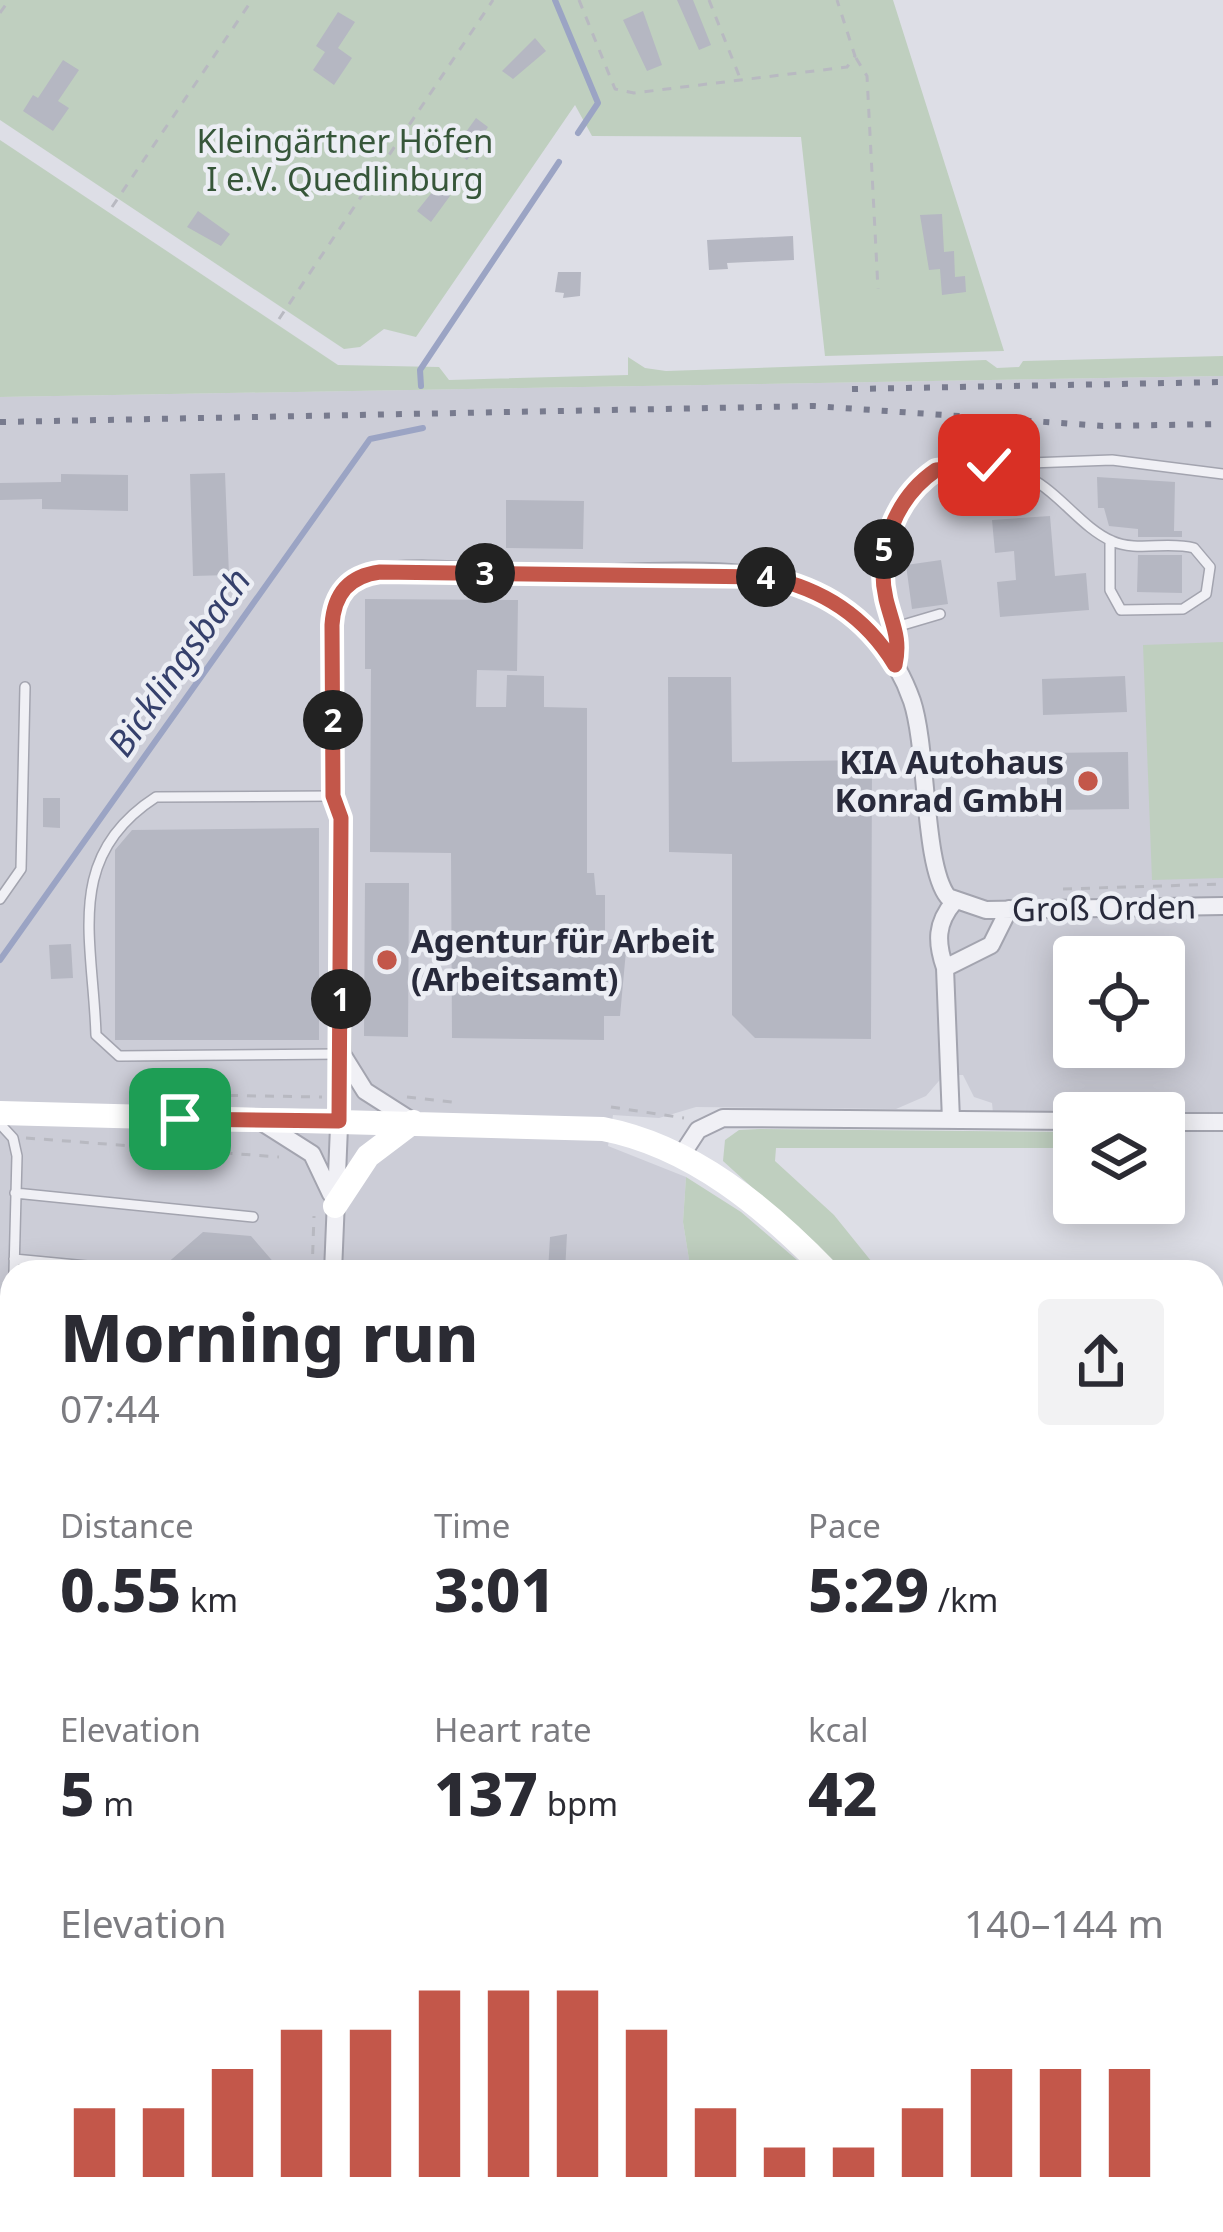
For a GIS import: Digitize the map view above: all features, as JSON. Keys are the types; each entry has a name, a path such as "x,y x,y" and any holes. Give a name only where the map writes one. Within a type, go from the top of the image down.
{"main road":[{"path":"0,1113 576,1125 628,1135 681,1156 748,1200 815,1260"},
{"path":"325,1206 368,1156 413,1122"}],"street":[{"path":"325,1206 339,1121 341,1054 341,818 333,796 333,613 345,587 363,574 767,577 806,588 840,605 871,631 913,702 925,761 937,877 954,902 939,924 951,1120"},
{"name":"Groß Orden","path":"954,902 986,910 1223,906"},
{"path":"945,968 991,946 1009,909"},
{"path":"341,1054 364,1091 413,1122"},
{"path":"681,1156 707,1123 732,1117 1053,1121"},
{"path":"259,1121 312,1154 332,1260"},
{"path":"1185,1121 1223,1122"}],"lane":[{"path":"895,665 896,626 886,600 883,564 899,512 936,470 1112,460 1223,474"},
{"path":"989,465 1040,484 1110,541 1200,551 1210,567 1205,595 1183,609 1121,610 1110,590 1110,541"},
{"path":"896,626 940,614"},
{"path":"0,899 22,869 25,687"},
{"path":"925,761 958,758"},
{"path":"333,796 156,797 99,851 92,902 96,1036 118,1056 341,1054"},
{"path":"0,1124 13,1138 14,1259 24,1260"},
{"path":"16,1193 253,1217"}],"path":[{"path":"0,14 9,0"},
{"path":"112,207 252,0"},
{"path":"279,319 493,0"},
{"path":"579,0 615,89 634,93 847,68 855,56"},
{"path":"709,0 741,80"},
{"path":"837,0 855,56 867,76 878,289"},
{"path":"1044,890 1223,884"},
{"path":"594,1107 636,1108 707,1123"},
{"path":"13,1138 298,1158"},
{"path":"314,1260 325,1206"}],"shaded area":[{"path":"1223,376 1223,1114 1185,1114 1185,1092 1053,1092 1053,1113 993,1113 992,1103 974,1097 963,1075 944,1075 926,1096 896,1109 696,1107 659,1118 613,1115 608,1146 686,1177 683,1222 689,1260 0,1260 0,397"}],"green space":[{"name":"Kleingärtner Höfen I e.V. Quedlinburg","path":"0,0 893,0 1004,351 825,356 801,137 592,136 575,105 416,337 384,329 360,347 344,349 0,120"},
{"path":"0,140 338,365 439,367 449,380 628,375 628,357 645,368 666,371 986,360 997,368 1019,367 1023,361 1223,356 1223,376 0,397"},
{"path":"1223,642 1223,878 1152,880 1143,645"},
{"path":"759,1129 1053,1132 1053,1148 776,1148 775,1161 834,1215 870,1260 832,1260 723,1161 725,1140 739,1130"},
{"path":"686,1177 741,1212 797,1260 689,1260 683,1222"}],"building":[{"path":"677,0 693,0 711,45 699,50"},
{"path":"643,11 662,65 647,71 623,20"},
{"path":"338,12 355,22 338,48 352,58 334,85 313,70 325,52 316,46"},
{"path":"535,38 546,51 513,79 502,71"},
{"path":"63,60 79,70 58,101 69,108 53,131 23,111 33,95 38,98"},
{"path":"476,118 488,127 467,160 453,150"},
{"path":"437,186 450,196 431,222 417,211"},
{"path":"198,211 230,234 221,246 187,227"},
{"path":"942,214 944,252 954,251 955,277 965,276 966,292 942,295 940,269 929,270 920,215"},
{"path":"793,236 794,260 727,263 728,269 709,270 707,240"},
{"path":"558,272 581,272 580,296 563,298 564,293 555,292"},
{"path":"225,473 229,575 193,576 190,474"},
{"path":"61,474 128,475 128,511 42,509 42,499 0,500 0,483 61,482"},
{"path":"1097,477 1175,482 1174,531 1182,531 1182,537 1138,537 1138,529 1109,526 1104,508 1098,508"},
{"path":"506,500 584,501 583,549 506,548"},
{"path":"1050,516 1055,576 1086,573 1089,610 1000,617 997,582 1016,580 1014,551 995,553 992,520"},
{"path":"1138,555 1182,555 1182,593 1137,592"},
{"path":"941,560 948,604 912,609 906,565"},
{"path":"365,599 518,600 517,671 477,670 476,707 506,707 507,675 544,676 544,707 587,708 587,873 594,873 596,895 605,895 605,939 627,940 620,1016 604,1016 604,1040 452,1038 451,853 370,852 371,669 365,669"},
{"path":"1125,676 1127,712 1043,715 1042,679"},
{"path":"668,677 731,677 732,762 872,760 871,1039 755,1038 732,1015 732,854 669,852"},
{"name":"KIA Autohaus Konrad GmbH","path":"1128,752 1129,809 1047,810 1047,753"},
{"path":"43,798 60,798 60,828 43,827"},
{"path":"319,828 319,1040 115,1040 115,850 132,830"},
{"name":"Agentur für Arbeit (Arbeitsamt)","path":"365,883 409,883 408,1037 364,1036"},
{"path":"71,944 73,978 51,979 49,945"},
{"path":"203,1232 251,1236 272,1260 171,1260"},
{"path":"567,1234 566,1260 549,1260 550,1237"}],"waterway":[{"name":"Bicklingsbach","path":"555,0 598,103 578,133"},
{"name":"Bicklingsbach","path":"421,386 420,370 559,162"},
{"name":"Bicklingsbach","path":"0,960 370,439 423,428"}],"railway":[{"path":"852,389 1223,382"},
{"path":"0,422 814,406 1103,426 1223,424"}],"place":[{"name":"KIA Autohaus Konrad GmbH","path":"1088,781"},
{"name":"Agentur für Arbeit (Arbeitsamt)","path":"387,960"}],"route":[{"path":"180,1119 339,1121 341,818 333,796 332,625 336,602 356,577 380,572 767,577 806,588 840,605 871,631 895,665 898,637 886,600 883,564 892,524 936,470 989,465"}]}
